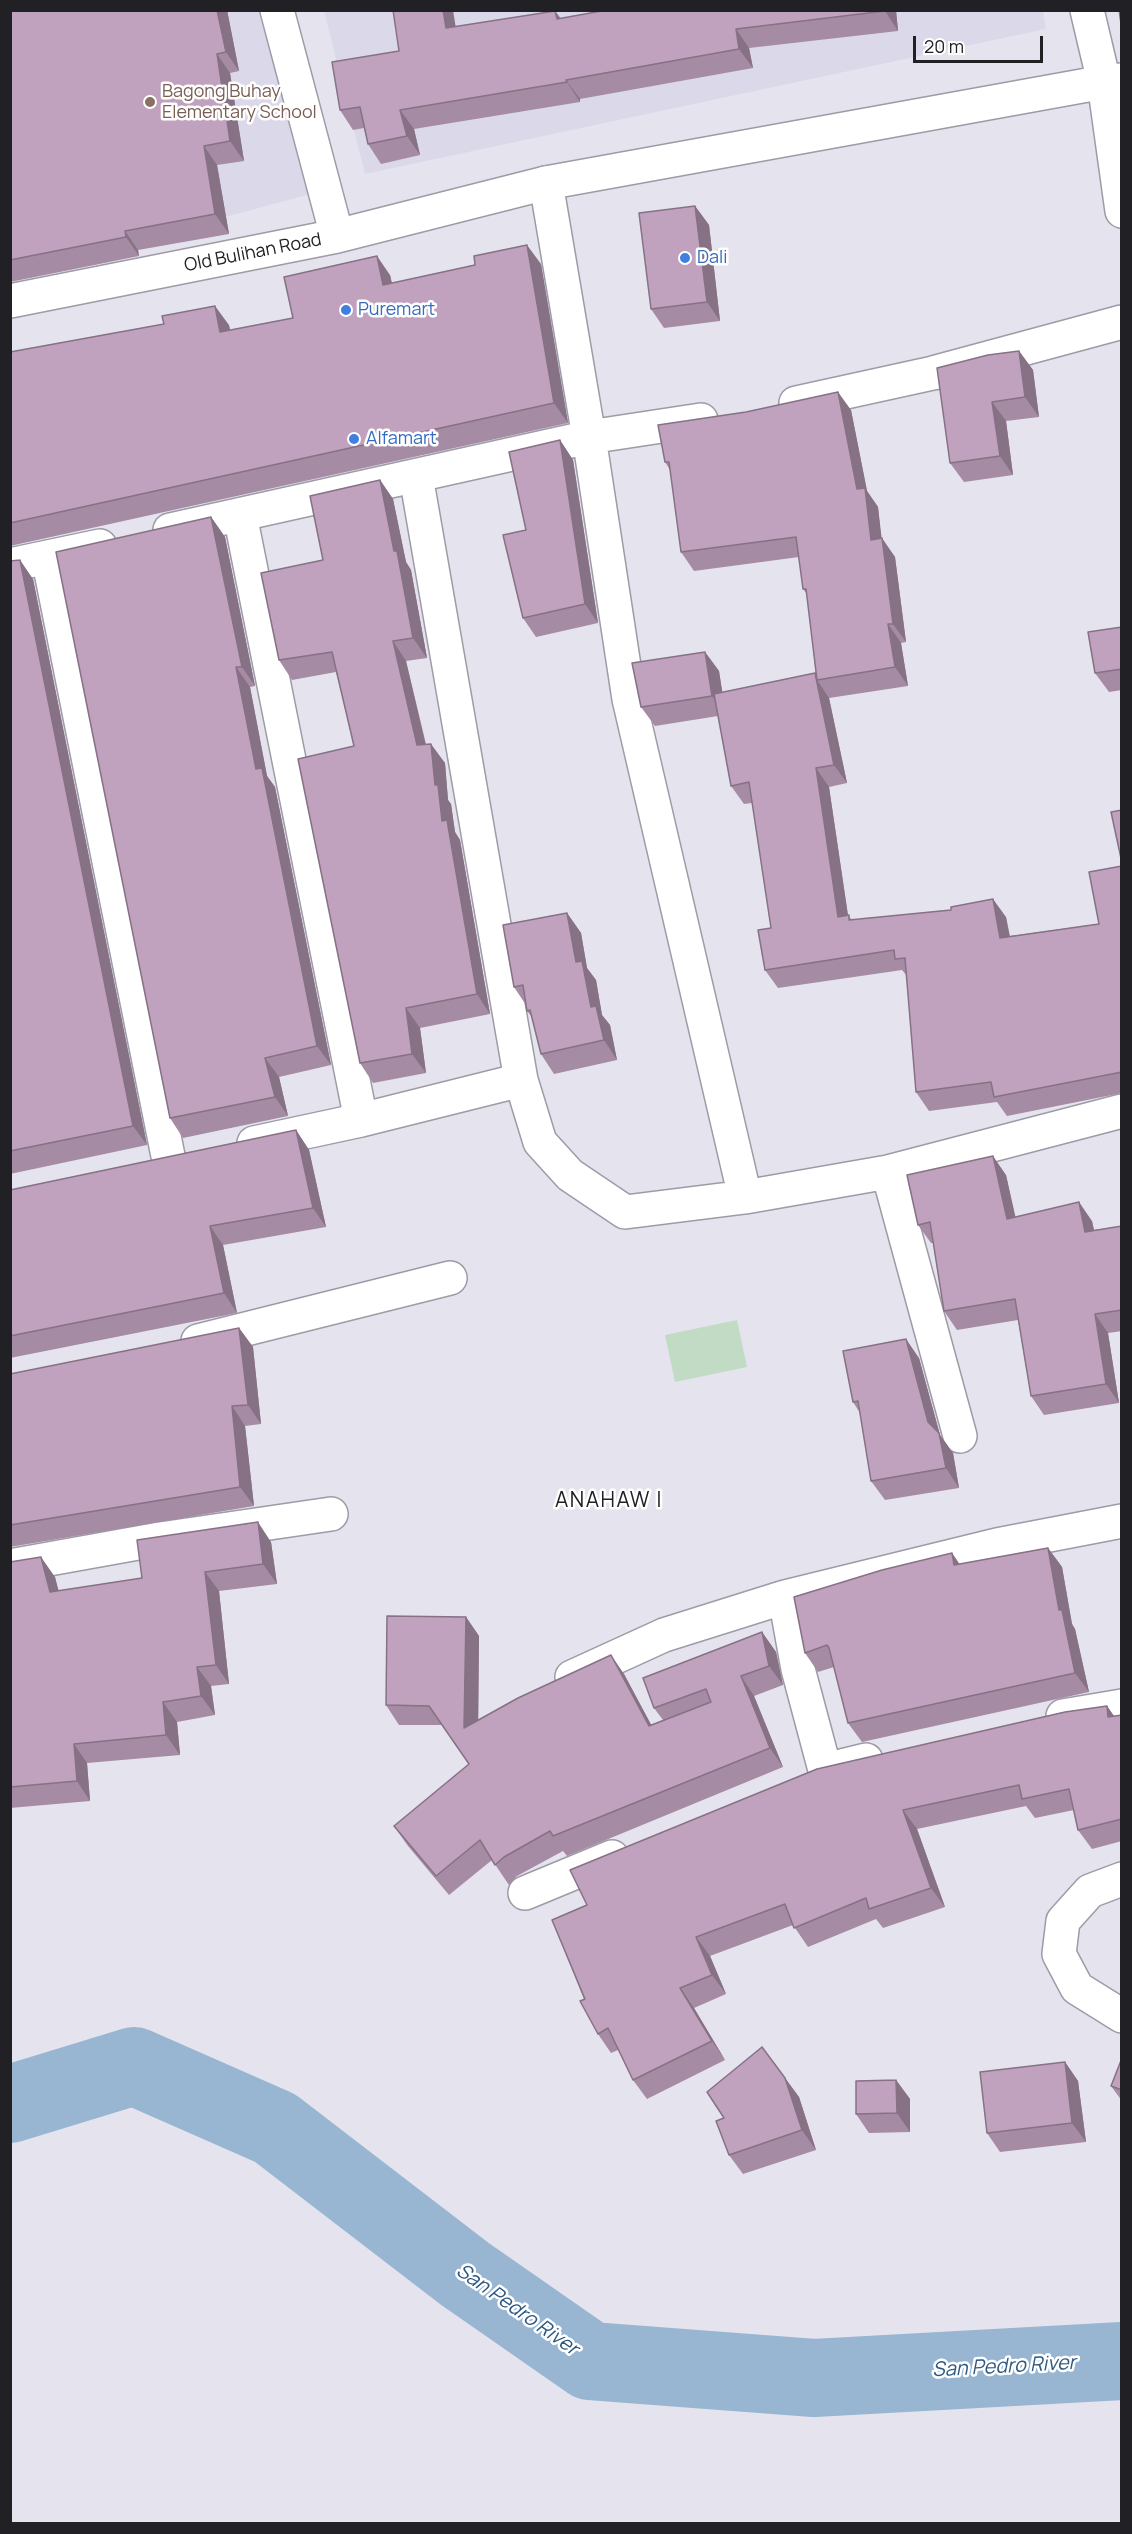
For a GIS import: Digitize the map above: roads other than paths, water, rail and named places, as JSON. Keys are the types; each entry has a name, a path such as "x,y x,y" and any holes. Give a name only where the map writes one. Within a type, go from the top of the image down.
{"street":[{"name":"Old Bulihan Road","path":"10,301 337,236 278,10"},
{"path":"1087,10 1113,81 1122,211"},
{"path":"337,236 546,183 1113,81"},
{"path":"546,183 589,437 629,699 745,1197"},
{"path":"767,410 933,373 1122,322"},
{"path":"10,566 589,437 734,416"},
{"path":"416,476 521,1080 540,1142 570,1175 625,1212 745,1197 888,1172 1122,1111"},
{"path":"240,514 361,1120"},
{"path":"48,557 169,1161"},
{"path":"135,1168 361,1120 521,1080"},
{"path":"888,1172 960,1436"},
{"path":"169,1346 226,1335 450,1278"},
{"path":"10,1566 160,1539 331,1514"},
{"path":"541,1691 664,1635 785,1597 997,1545 1122,1521"},
{"path":"785,1597 798,1669 825,1770"},
{"path":"1029,1723 1122,1706"},
{"path":"793,1783 825,1770 893,1754"},
{"path":"525,1893 643,1845"},
{"path":"1122,1879 1090,1891 1063,1921 1059,1954 1077,1988 1122,2016"}],"waterway":[{"name":"San Pedro River","path":"10,2104 134,2066 275,2128 465,2274 590,2361 814,2378 1122,2361"}],"place":[{"name":"Bagong Buhay Elementary School","path":"150,102"},
{"name":"Dali","path":"685,258"},
{"name":"Puremart","path":"346,310"},
{"name":"Alfamart","path":"354,439"}],"district":[{"name":"ANAHAW I","path":"609,1501"}]}
